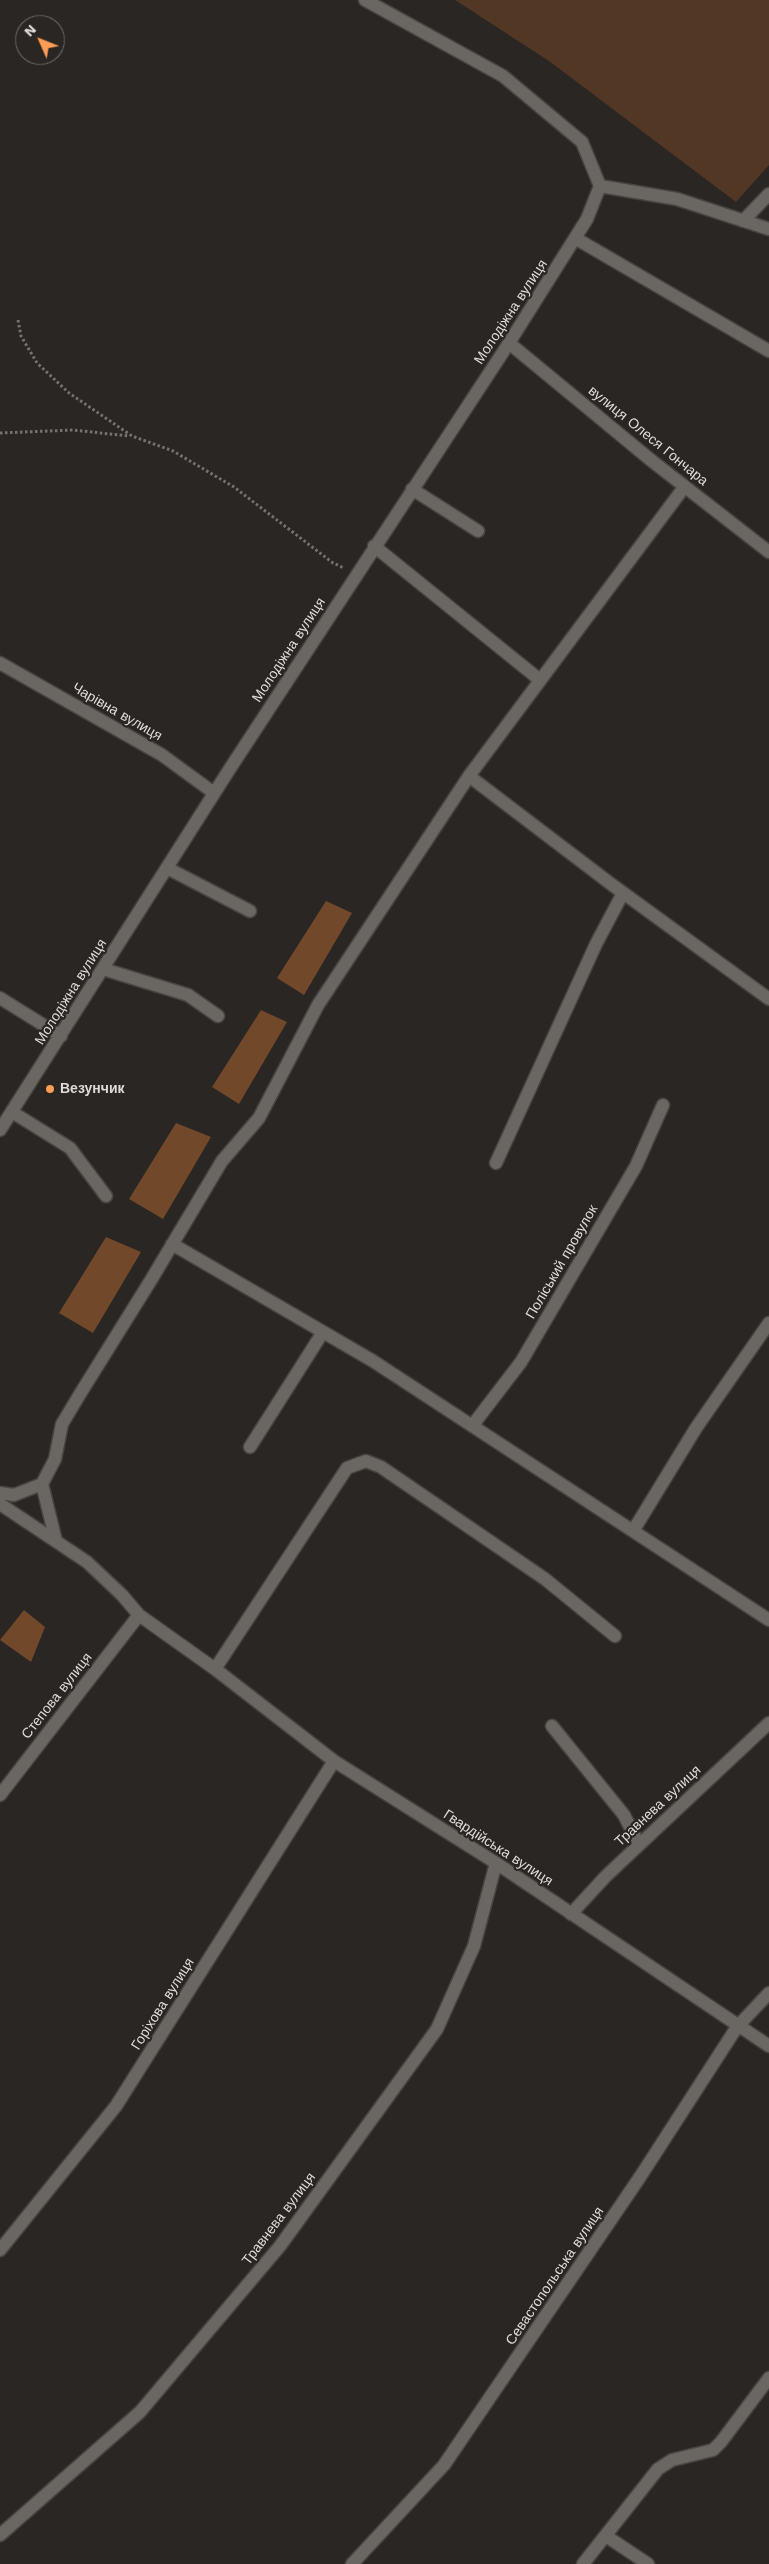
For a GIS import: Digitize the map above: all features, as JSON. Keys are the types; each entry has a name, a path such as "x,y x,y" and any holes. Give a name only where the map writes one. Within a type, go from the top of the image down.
{"street":[{"path":"365,0 503,76 582,142 600,186 677,199 769,229"},
{"name":"Молодіжна вулиця","path":"0,1130 356,573 509,343 576,238 587,219 600,186"},
{"path":"743,222 769,194"},
{"path":"576,238 769,351"},
{"name":"вулиця Олеся Гончара","path":"509,343 769,552"},
{"path":"0,1493 14,1495 42,1484 55,1459 62,1424 222,1161 259,1118 318,1005 469,776 685,486"},
{"path":"412,490 478,531"},
{"path":"374,546 540,680"},
{"name":"Чарівна вулиця","path":"0,663 162,755 214,793"},
{"path":"469,776 623,893 769,999"},
{"path":"167,868 250,911"},
{"path":"496,1163 596,944 623,893"},
{"path":"103,969 188,995 218,1016"},
{"path":"0,998 61,1036"},
{"name":"Поліський провулок","path":"472,1426 521,1362 636,1166 663,1105"},
{"path":"12,1112 70,1148 106,1196"},
{"path":"172,1244 373,1361 769,1620"},
{"path":"633,1531 696,1428 769,1322"},
{"path":"250,1447 323,1332"},
{"path":"216,1669 347,1468 366,1461 381,1467 545,1579 616,1636"},
{"path":"42,1484 56,1541"},
{"name":"Гвардійська вулиця","path":"0,1504 87,1562 122,1595 139,1615 216,1669 334,1761 496,1863 737,2027 769,2046"},
{"name":"Степова вулиця","path":"0,1795 139,1615"},
{"name":"Травнева вулиця","path":"571,1914 639,1845 769,1723"},
{"path":"552,1726 624,1815 639,1845"},
{"name":"Горіхова вулиця","path":"0,2250 116,2106 334,1761"},
{"name":"Травнева вулиця","path":"0,2535 140,2412 280,2246 437,2029 474,1946 496,1863"},
{"name":"Севастопольська вулиця","path":"352,2564 444,2465 634,2186 737,2027 769,1993"},
{"path":"583,2564 658,2469 672,2460 712,2450 721,2442 769,2378"},
{"path":"606,2536 648,2564"}],"path":[{"path":"18,320 21,336 37,363 68,393 132,436 173,451 234,487 333,563 356,573"},
{"path":"0,433 73,430 132,436"}],"shaded area":[{"path":"455,0 769,0 769,165 736,202 549,61"}],"building":[{"path":"326,901 352,913 304,995 277,978"},
{"path":"261,1010 287,1022 239,1104 212,1087"},
{"path":"176,1123 211,1137 163,1219 129,1199"},
{"path":"106,1237 141,1252 93,1333 59,1313"},
{"path":"24,1610 45,1627 31,1662 0,1640"}],"place":[{"name":"Везунчик","path":"50,1089"}]}
